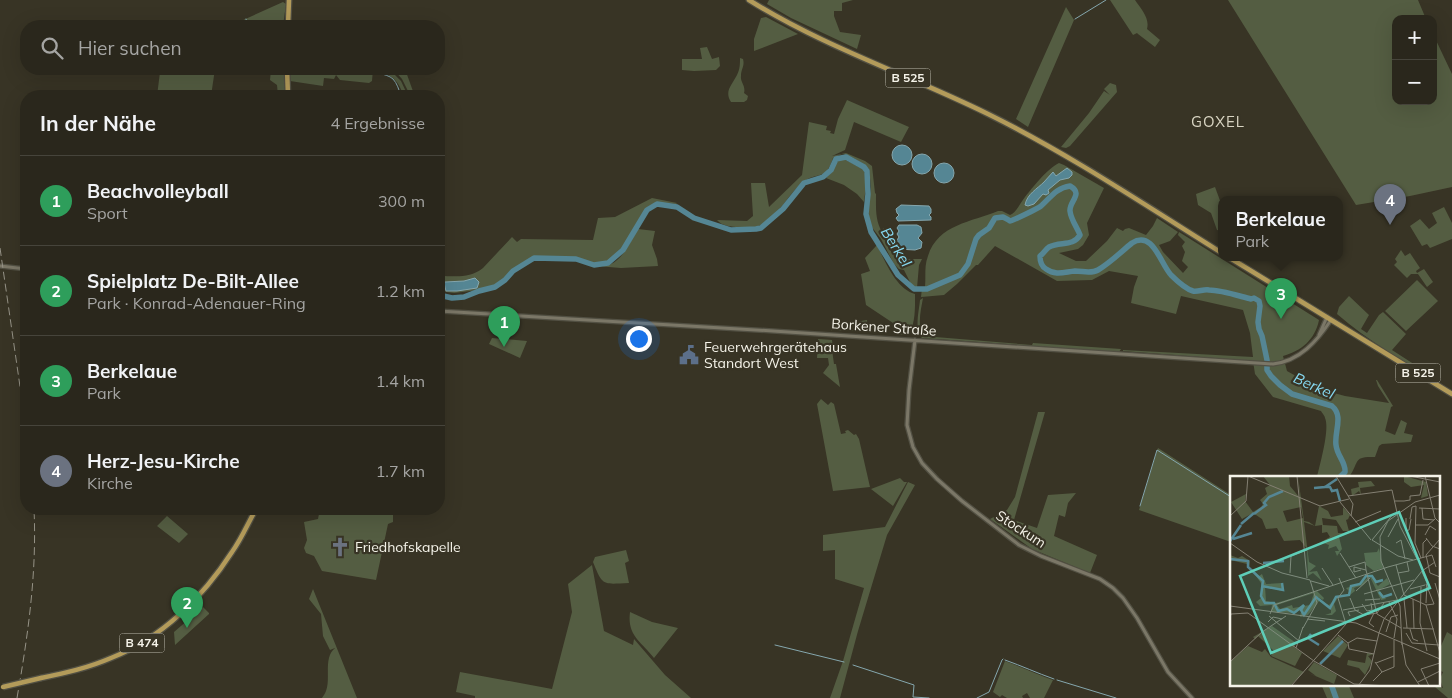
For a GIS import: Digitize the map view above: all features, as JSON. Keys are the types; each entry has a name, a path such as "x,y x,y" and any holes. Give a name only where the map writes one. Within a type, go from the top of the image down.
{"main road":[{"path":"288,20 289,0"},
{"name":"B 525","path":"748,0 822,40 971,106 1021,131 1218,251"},
{"path":"287,75 288,90"},
{"name":"B 525","path":"1235,261 1452,394"},
{"name":"B 474","path":"1,688 86,667 113,658 164,628 187,608 213,579 236,546 253,515"}],"street":[{"path":"0,266 20,268"},
{"name":"Borkener Straße","path":"445,311 1273,364 1290,361 1302,354 1309,348 1329,319"},
{"name":"Stockum","path":"915,340 907,426 913,447 922,463 962,501 1019,545 1100,580 1116,591 1137,618 1168,672 1192,698"}],"green space":[{"path":"769,0 853,0 842,3 842,11 834,11 834,16 840,32 861,35 857,49 791,18 767,4"},
{"path":"1110,0 1135,0 1146,17 1147,29 1160,40 1155,47 1137,33 1133,35"},
{"path":"1228,0 1418,0 1424,15 1392,15 1392,105 1437,105 1437,42 1452,74 1452,187 1356,205"},
{"path":"283,2 286,4 284,20 243,20"},
{"path":"1066,7 1074,20 1028,127 1016,119"},
{"path":"766,17 798,34 754,51 754,39 761,18"},
{"path":"707,47 712,59 719,57 720,66 716,70 682,70 682,59 702,59 700,48"},
{"path":"740,58 743,59 741,78 744,93 748,96 744,102 731,102 728,95 739,71"},
{"path":"160,75 214,75 212,90 158,90"},
{"path":"270,75 285,75 286,90 277,90 277,85 270,80"},
{"path":"290,75 336,75 334,79 324,78 323,86 290,81"},
{"path":"336,75 372,75 372,81 369,83 340,80"},
{"path":"387,75 395,75 401,81 405,90 401,90 395,80"},
{"path":"398,75 407,75 413,90 408,90"},
{"path":"1110,83 1116,85 1117,92 1070,146 1066,148 1061,147 1089,113 1104,91 1110,95 1104,89"},
{"path":"847,100 909,127 901,142 854,122 845,150 832,156 846,153 872,166 877,218 882,232 883,228 888,228 888,246 896,259 922,259 919,265 917,288 911,284 904,270 899,269 894,264 881,239 871,226 868,212 871,187 869,169 845,154 833,158 827,171 802,183 776,213 764,223 753,228 746,228 727,226 717,220 747,221 753,216 751,183 765,183 769,207 802,175 809,122 827,126 826,130 834,134 838,119"},
{"path":"838,159 844,159 863,169 866,181 864,202 857,194 844,185 826,178 833,170"},
{"path":"1059,163 1104,188 1087,223 1089,235 1083,245 1078,249 1059,253 1076,261 1086,261 1107,241 1117,228 1123,231 1129,228 1146,235 1157,218 1178,232 1170,241 1159,245 1163,252 1183,273 1188,267 1182,261 1185,252 1182,246 1185,242 1178,235 1179,232 1218,257 1218,261 1225,261 1319,320 1311,339 1306,344 1296,351 1283,356 1287,371 1319,389 1345,396 1389,403 1378,386 1377,380 1393,406 1391,407 1385,431 1395,435 1401,420 1407,423 1404,433 1413,435 1411,442 1382,444 1379,446 1375,457 1360,459 1350,476 1317,476 1325,438 1325,416 1321,411 1273,397 1255,374 1253,361 1123,351 1253,357 1250,333 1243,310 1181,296 1176,314 1131,303 1138,276 1109,271 1092,280 1057,281 995,246 978,265 944,295 921,297 922,288 925,287 927,260 933,245 940,237 957,226 998,211 1012,214 1040,178"},
{"path":"1215,187 1218,196 1218,230 1211,213 1198,205 1196,194"},
{"path":"652,198 677,203 657,203 646,209 622,249 609,261 595,264 576,258 533,257 512,270 496,286 454,293 445,292 445,276 462,276 478,272 512,237 517,242 521,239 593,240 598,218 615,217"},
{"path":"1444,207 1452,223 1452,239 1430,248 1427,244 1422,246 1410,226 1420,219 1429,229 1437,223 1432,213"},
{"path":"638,229 655,231 652,245 658,266 621,268 596,266 608,266 620,258"},
{"path":"877,245 897,281 908,291 915,294 913,322 907,335 893,334 893,323 866,305 861,274 870,271 865,258"},
{"path":"1401,250 1405,256 1410,253 1420,268 1416,271 1417,273 1424,269 1433,282 1427,287 1418,274 1411,274 1407,278 1394,265 1397,262 1395,259"},
{"path":"1417,280 1438,301 1406,331 1385,311"},
{"path":"1349,296 1369,315 1361,329 1367,333 1383,312 1406,334 1392,350 1440,381 1386,350 1337,314 1339,307"},
{"path":"923,298 920,322 923,336 1032,345 1033,343 1121,349 1119,352 922,338 918,330 918,320 920,300"},
{"path":"867,320 868,332 835,330 833,328 831,331 831,326"},
{"path":"492,338 527,341 520,358 489,344"},
{"path":"818,339 832,340 834,364 836,364 840,387 823,373 829,365 828,358 817,358"},
{"path":"821,399 828,405 831,402 834,404 841,434 846,433 845,431 848,430 854,435 856,434 859,439 870,487 833,491 817,404"},
{"path":"1038,412 1045,412 1014,520 1037,528 1048,495 1076,493 1068,503 1065,517 1059,515 1054,536 1097,555 1090,573 1032,549 990,519 1007,510 1015,497"},
{"path":"1158,448 1230,494 1230,542 1139,510"},
{"path":"900,478 907,482 893,506 871,489"},
{"path":"908,482 915,485 887,535 840,698 830,698 864,588 835,579 835,550 823,551 823,535 885,527"},
{"path":"319,515 393,515 393,522 388,524 376,580 322,571 314,556 306,553 304,548 307,540 304,522 318,519"},
{"path":"167,516 188,534 179,543 157,526"},
{"path":"626,550 629,561 625,563 629,583 614,584 602,580 593,562 595,557"},
{"path":"592,565 604,631 633,645 634,639 665,675 691,698 475,698 475,696 456,692 460,672 552,689 572,612 568,584"},
{"path":"313,589 357,698 322,698 326,692 329,657 335,648 330,650 323,636 321,614 309,599"},
{"path":"203,607 209,614 175,645 174,632"},
{"path":"630,612 652,622 678,628 654,658 633,633"},
{"path":"1447,632 1452,635 1452,698 1448,698 1435,687 1440,686 1443,688 1440,679 1443,672 1440,671 1440,648"},
{"path":"1005,661 1053,680 1044,698 1030,698 1027,693 1022,696 1023,698 1007,698 1002,695 1000,697 993,692"},
{"path":"1322,686 1349,686 1354,698 1327,698"}],"water":[{"path":"902,145 909,148 912,155 909,162 902,165 895,162 892,155 895,148"},
{"path":"922,154 929,157 932,164 929,171 922,174 915,171 912,164 915,157"},
{"path":"944,163 951,166 954,173 951,180 944,183 937,180 934,173 937,166"},
{"path":"1067,168 1072,172 1069,178 1060,180 1048,190 1049,193 1043,194 1034,204 1025,205 1030,195 1053,172 1056,176"},
{"path":"901,205 929,206 931,209 929,215 931,220 898,221 896,218 899,215 896,209"},
{"path":"899,225 917,225 921,227 922,233 918,238 922,242 921,248 915,250 898,249 897,246 899,244 897,240 899,237 897,234 899,231 897,228"},
{"path":"475,278 479,282 477,288 446,291 445,282 464,281"}],"waterway":[{"path":"1075,19 1106,0"},
{"path":"386,75 393,79 399,90"},
{"name":"Berkel","path":"445,296 464,297 495,287 513,271 534,258 576,259 594,265 608,263 623,250 647,210 657,204 677,207 694,218 731,230 761,228 783,209 804,183 823,177 831,170 836,159 846,157 864,167 867,171 868,194 866,214 871,232 898,275 914,289 927,289 960,275 968,264 976,239 989,228 995,218 1003,217 1010,221 1015,219 1041,206 1057,191 1070,186 1076,192 1070,211 1080,235 1074,241 1053,245 1048,248 1040,256 1043,267 1057,273 1095,271 1107,264 1132,243 1139,240 1151,244 1171,275 1187,288 1193,291 1219,291 1251,299 1254,298 1259,301 1259,329 1267,360 1267,370 1271,376 1292,394 1332,406 1336,410 1338,419 1336,445 1345,468 1345,472 1341,476"},
{"path":"1140,506 1157,450 1230,496"},
{"path":"775,645 844,662"},
{"path":"977,698 989,692 1003,659"},
{"path":"1005,660 1054,679"},
{"path":"853,665 914,685 913,697 929,698"},
{"path":"1057,680 1116,698"},
{"name":"Berkel","path":"1332,686 1336,698"}],"railway":[{"path":"0,248 20,386"},
{"path":"17,698 31,604 34,515"}],"place":[{"name":"Herz-Jesu-Kirche","path":"1390,225"},
{"name":"Berkelaue","path":"1281,319"},
{"name":"Beachvolleyball","path":"504,347"},
{"name":"Feuerwehrgerätehaus Standort West","path":"689,355"},
{"name":"Friedhofskapelle","path":"340,547"},
{"name":"Spielplatz De-Bilt-Allee","path":"187,628"}],"district":[{"name":"GOXEL","path":"1218,122"}]}
